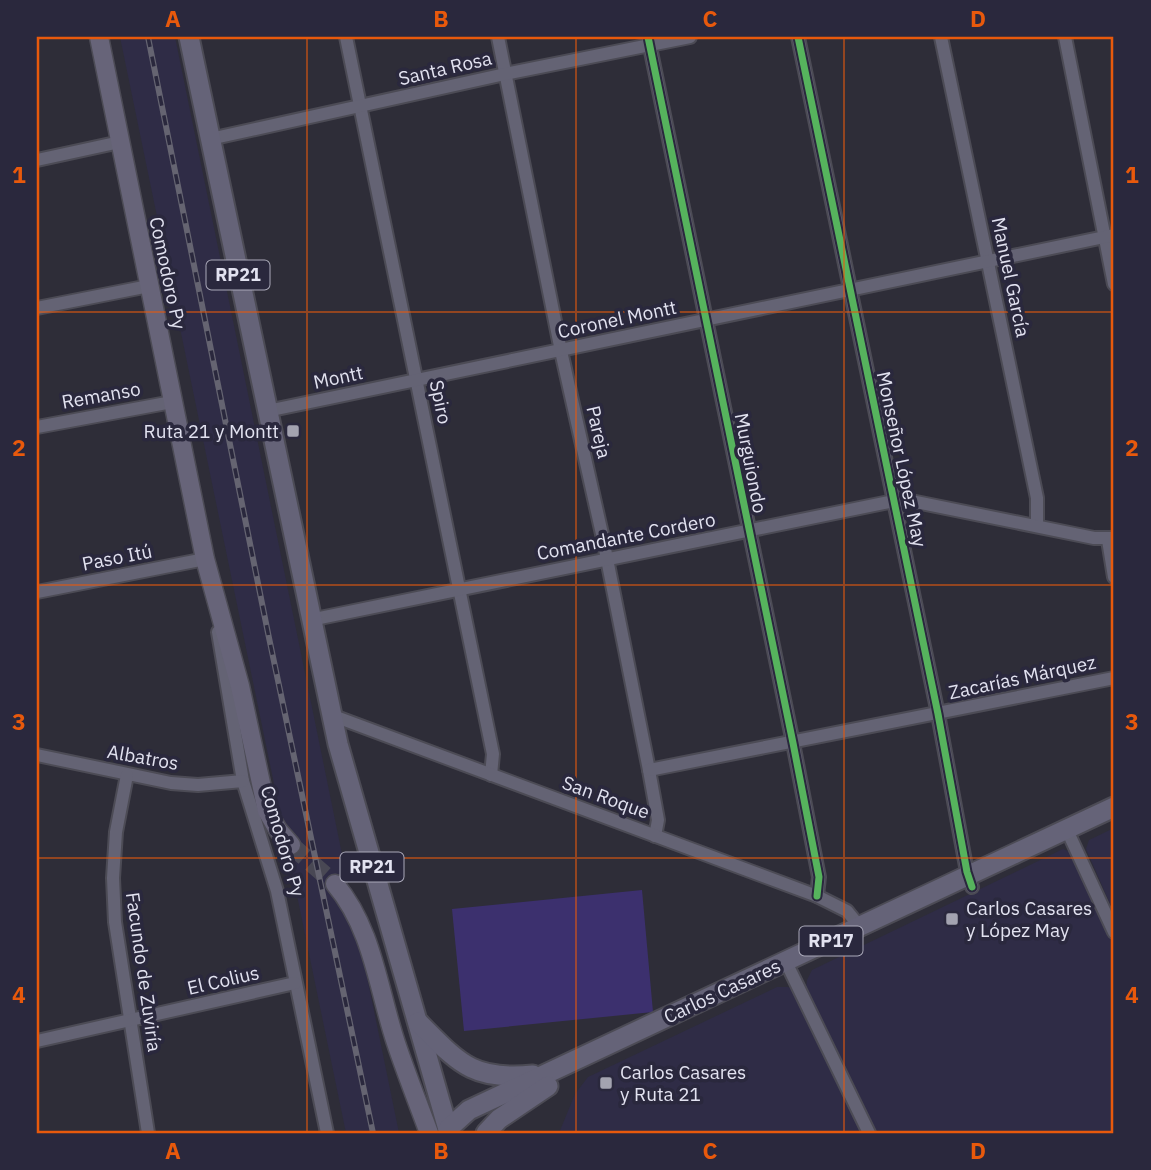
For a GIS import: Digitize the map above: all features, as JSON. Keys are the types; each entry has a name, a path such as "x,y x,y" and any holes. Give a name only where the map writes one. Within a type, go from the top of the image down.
{"main road":[{"name":"Comodoro Py","path":"99,37 205,559 240,686 267,811 291,845"},
{"name":"RP21","path":"189,37 331,715 360,828 416,1019 441,1129"},
{"name":"Carlos Casares","path":"1070,836 1114,807"},
{"name":"Carlos Casares","path":"441,1129 477,1120 548,1080 788,967 1070,836 1114,822"},
{"name":"Carlos Casares","path":"788,967 860,927 970,882"},
{"path":"335,884 360,921 396,1042 441,1129"},
{"name":"RP17","path":"416,1019 449,1053 475,1070 486,1075 548,1080"},
{"name":"RP17","path":"486,1133 499,1119 548,1080"}],"street":[{"name":"Spiro","path":"346,37 493,754 491,775"},
{"name":"Pareja","path":"498,37 649,770 658,820 655,836"},
{"name":"Santa Rosa","path":"210,139 649,41 690,37"},
{"name":"Monseñor López May","path":"798,37 938,714 970,882"},
{"name":"Manuel García","path":"941,37 1037,498 1037,526"},
{"path":"1065,37 1109,236 1114,284"},
{"name":"Murguiondo","path":"649,41 793,743 819,877 817,896"},
{"path":"37,160 120,142"},
{"name":"Coronel Montt","path":"416,380 1109,236"},
{"path":"37,308 149,286"},
{"name":"Montt","path":"267,411 416,380"},
{"name":"Remanso","path":"37,427 172,402"},
{"name":"Comandante Cordero","path":"310,620 894,501 911,501 1111,539"},
{"path":"1111,539 1114,577"},
{"name":"Paso Itú","path":"37,592 205,559"},
{"name":"Comodoro Py","path":"205,559 243,781 277,891 327,1133"},
{"name":"Zacarías Márquez","path":"649,770 1114,678"},
{"name":"San Roque","path":"331,715 817,896 847,911 860,927"},
{"name":"Albatros","path":"37,755 171,783 198,785 243,781"},
{"name":"Facundo de Zuviría","path":"127,775 116,832 113,878 115,922 148,1133"},
{"path":"1070,836 1114,932"},
{"path":"788,967 869,1133"},
{"name":"El Colius","path":"37,1041 295,983"}],"shaded area":[{"path":"120,37 175,37 399,1133 346,1133"},
{"path":"1114,828 1114,913 1086,849 1089,840"},
{"path":"1063,849 1072,853 1114,943 1114,1133 875,1133 806,990 812,970"},
{"path":"642,890 653,1012 464,1031 452,909"},
{"path":"777,987 794,990 861,1133 559,1133 575,1094 588,1077"}],"tunnel":[{"path":"291,845 335,884"}],"railway":[{"path":"148,37 268,633 373,1133"}],"cycle path":[{"path":"648,37 793,743 819,877 817,896"},
{"path":"798,37 972,887"}],"place":[{"name":"Ruta 21 y Montt","path":"293,431"},
{"name":"Carlos Casares y López May","path":"952,919"},
{"name":"Carlos Casares y Ruta 21","path":"606,1083"}]}
